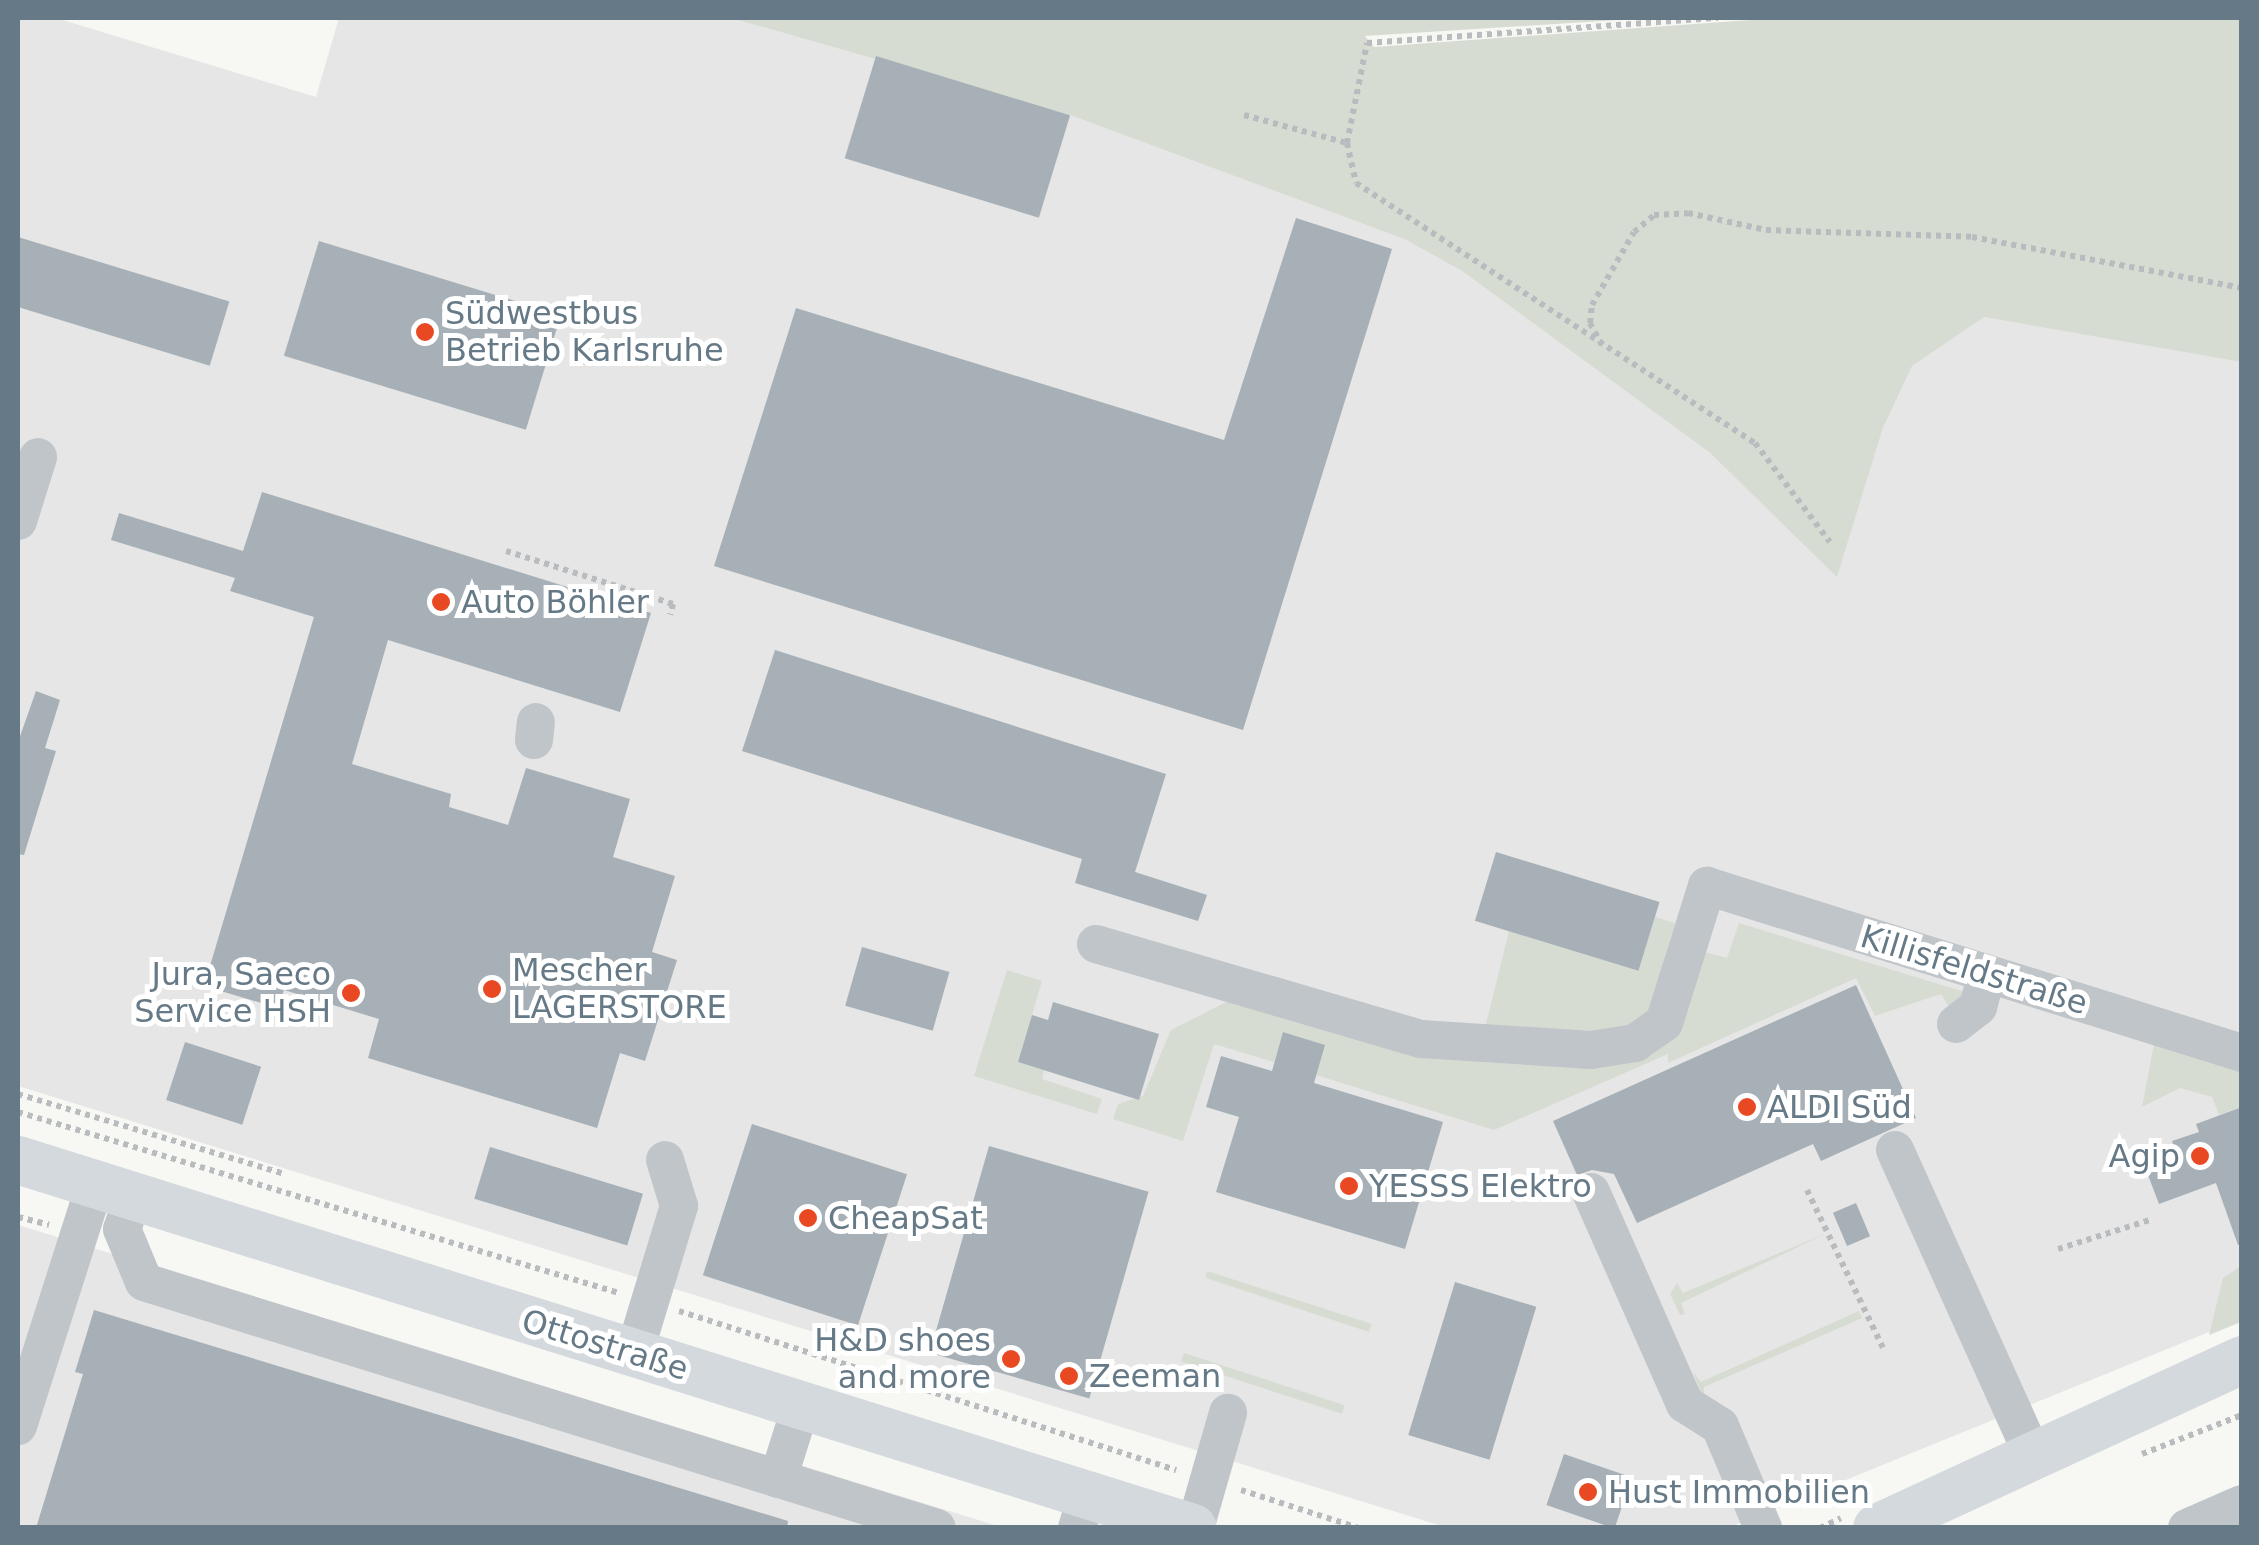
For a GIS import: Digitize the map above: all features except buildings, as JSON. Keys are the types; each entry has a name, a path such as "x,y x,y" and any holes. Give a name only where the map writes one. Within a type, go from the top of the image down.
{"main road":[{"name":"Ottostraße","path":"18,1160 802,1406 1082,1511 1194,1528"},
{"path":"1904,1523 2032,1454 2242,1360"}],"street":[{"path":"18,520 38,457"},
{"name":"Killisfeldstraße","path":"1096,944 1421,1039 1591,1050 1635,1043 1664,1023 1707,886 2242,1052"},
{"path":"1956,1024 1978,1007 1988,974"},
{"path":"1896,1150 2032,1454"},
{"path":"634,1354 679,1206 664,1160"},
{"path":"18,1426 114,1190"},
{"path":"114,1190 122,1229 144,1282 937,1528"},
{"path":"1592,1192 1684,1404 1720,1426 1763,1528"},
{"path":"778,1479 802,1406"},
{"path":"1194,1528 1228,1413"},
{"path":"2187,1528 2242,1504"}],"path":[{"path":"1718,18 1367,43 1358,52 1347,143 1356,183 1755,443 1830,542"},
{"path":"1244,114 1347,143"},
{"path":"1602,345 1590,323 1592,305 1634,232 1654,215 1688,213 1766,230 1972,237 2242,288"},
{"path":"506,551 674,604 670,615"},
{"path":"18,1094 284,1174"},
{"path":"18,1112 650,1303 1359,1528"},
{"path":"1808,1190 1884,1350"},
{"path":"2058,1249 2153,1218"}],"shaded area":[{"path":"18,18 56,18 316,97 339,18 731,18 1070,115 1404,239 1462,271 1710,453 1837,576 1883,428 1957,268 1985,317 2241,362 2241,1319 1730,1527 1445,1527 18,1086"},
{"path":"731,18 1650,18 1365,36 1374,47 1778,18 2241,18 2241,362 1984,317 1912,366 1883,428 1837,577 1710,453 1462,271 1404,239 1070,115"},
{"path":"1655,917 1675,923 1663,962 1673,984 1632,1035 1437,1027 1486,1024 1509,931 1639,969"},
{"path":"1739,923 1965,992 1962,1001 1949,1007 1941,994 1875,1016 1856,978 1668,1063 1668,1054 1494,1130 1316,1075 1324,1045 1284,1032 1274,1062 1214,1044 1183,1141 1113,1119 1118,1104 1143,1096 1171,1030 1234,998 1628,1053 1697,950 1727,958"},
{"path":"1007,970 1042,981 1018,1062 1044,1070 1042,1079 1102,1099 1097,1114 974,1076"},
{"path":"2154,1044 2241,1070 2241,1107 2219,1115 2212,1097 2180,1088 2142,1107"},
{"path":"18,1225 1001,1527 18,1527"},
{"path":"1825,1234 1681,1303 1685,1314 1680,1315 1670,1294 1677,1283 1683,1293"},
{"path":"2241,1266 2241,1322 2209,1335 2223,1278"},
{"path":"1207,1271 1372,1324 1369,1332 1206,1278"},
{"path":"1859,1311 1862,1318 1704,1387 1704,1402 1693,1372 1701,1382"},
{"path":"1184,1353 1345,1405 1342,1414 1181,1362"}],"place":[{"name":"Südwestbus Betrieb Karlsruhe","path":"425,332"},
{"name":"Auto Böhler","path":"441,602"},
{"name":"Mescher LAGERSTORE","path":"492,989"},
{"name":"Jura, Saeco Service HSH","path":"351,993"},
{"name":"ALDI Süd","path":"1747,1107"},
{"name":"Agip","path":"2200,1156"},
{"name":"YESSS Elektro","path":"1349,1186"},
{"name":"CheapSat","path":"808,1218"},
{"name":"H&D shoes and more","path":"1011,1359"},
{"name":"Zeeman","path":"1069,1376"},
{"name":"Hust Immobilien","path":"1588,1492"}]}
